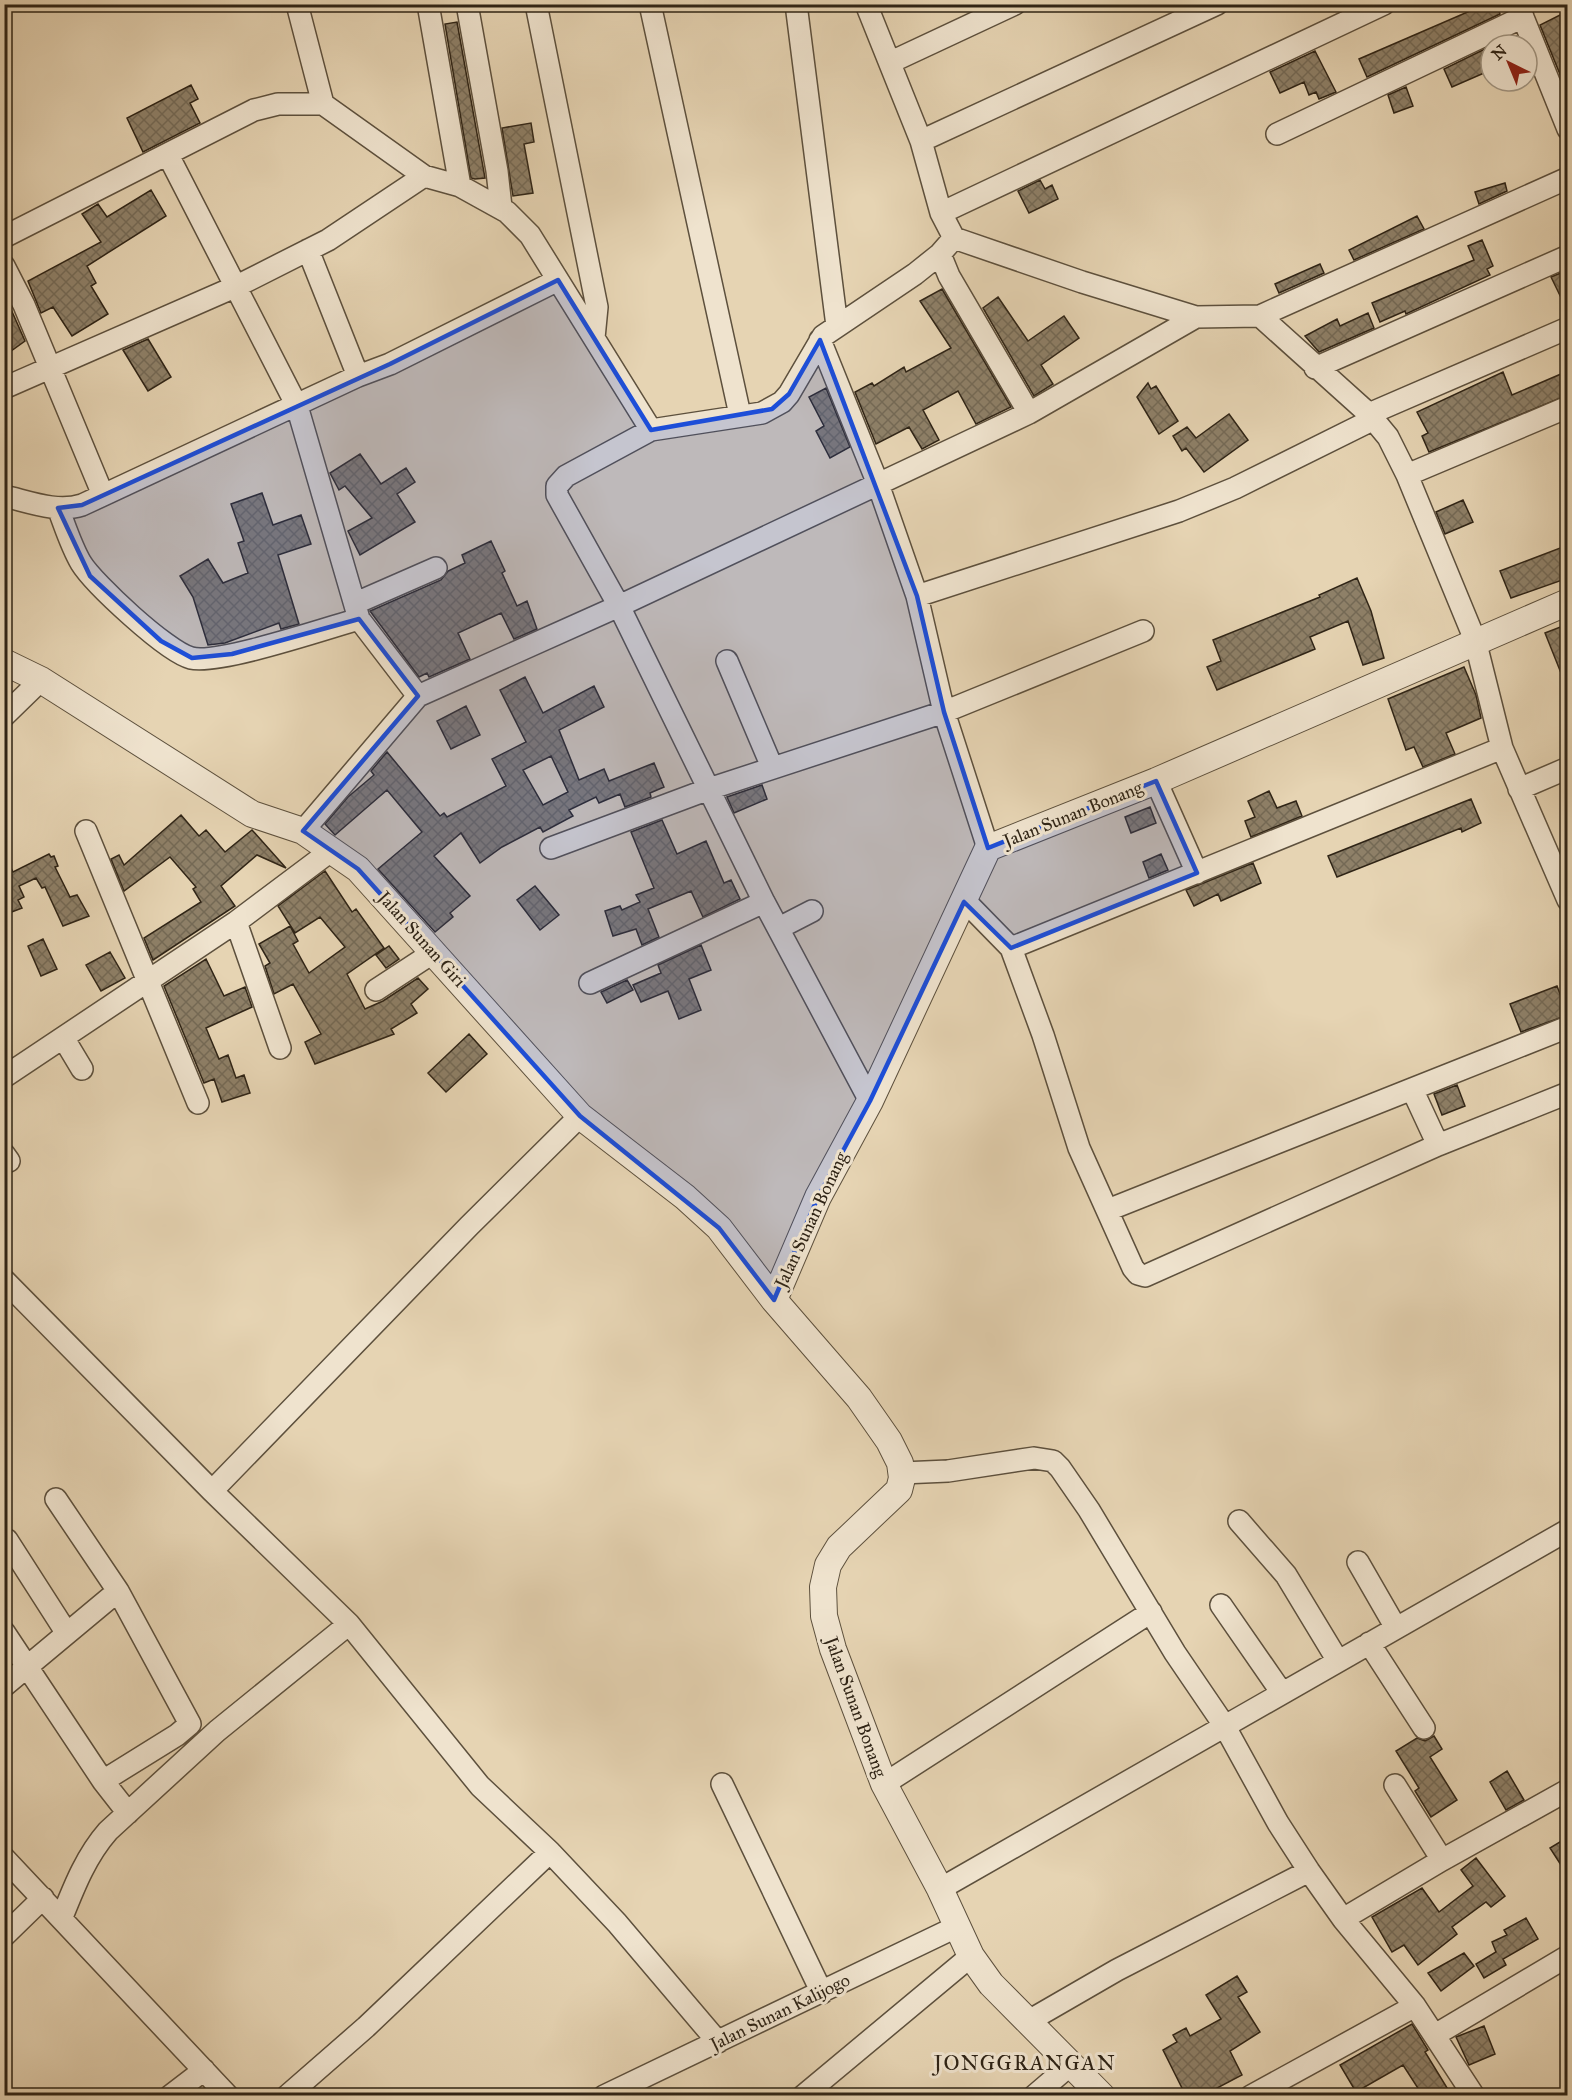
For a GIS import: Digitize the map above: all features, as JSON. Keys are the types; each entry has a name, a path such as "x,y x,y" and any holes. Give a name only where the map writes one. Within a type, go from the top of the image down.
{"street":[{"path":"297,4 323,104"},
{"path":"428,4 460,186"},
{"path":"467,4 497,171 501,207"},
{"path":"536,4 597,308 594,338"},
{"path":"650,4 740,415"},
{"path":"796,4 837,326"},
{"path":"866,4 921,141 940,213 954,238 1082,282 1196,317 1260,316 1568,178"},
{"path":"891,62 1015,4"},
{"path":"921,141 1217,4"},
{"path":"940,213 1384,4"},
{"path":"1277,134 1521,11 1568,129"},
{"path":"4,237 267,105 323,104 424,176 460,186 501,207 530,235 651,430"},
{"path":"168,155 297,406 357,611 417,696"},
{"path":"4,388 237,286 308,250 424,176"},
{"path":"870,1101 764,902 620,606 560,504 557,486 566,476 651,430 762,413 782,402 820,340 837,326 894,290 940,255 954,238"},
{"path":"308,250 358,376"},
{"path":"940,255 1029,413"},
{"path":"1315,368 1568,256"},
{"path":"4,266 24,305 103,495"},
{"path":"4,496 70,509 358,376 390,364 558,280"},
{"path":"1260,316 1315,368 1371,416 1388,437 1407,475 1475,640 1502,748 1566,895"},
{"path":"303,831 417,696 620,606 1029,413 1196,317"},
{"path":"917,596 1179,511 1235,488 1371,416 1568,328"},
{"path":"820,340 878,484 917,596 944,712 988,848"},
{"path":"1407,475 1568,407"},
{"path":"58,508 80,562 90,576 161,641 192,658 232,654 357,611 436,568"},
{"name":"Jalan Sunan Bonang","path":"1102,2096 991,1984 971,1956 940,1889 884,1784 833,1649 824,1616 823,1587 828,1565 839,1547 894,1496 901,1485 900,1463 889,1441 859,1398 774,1300 818,1197 870,1101 988,848 1156,781 1475,640 1568,602"},
{"path":"551,848 772,767 944,712 1143,631"},
{"path":"727,661 772,767"},
{"name":"Jalan Sunan Giri","path":"4,662 41,680 252,814 303,831 358,869 580,1116 685,1197 719,1228 774,1300"},
{"path":"4,716 41,680"},
{"path":"1011,948 1502,748"},
{"path":"1519,789 1568,768"},
{"path":"1156,781 1197,873"},
{"path":"86,831 198,1103"},
{"path":"4,1077 236,922 332,850"},
{"path":"590,983 764,902"},
{"path":"964,902 1011,948 1043,1035 1079,1148 1133,1268 1138,1274 1145,1276 1438,1145 1568,1093"},
{"path":"779,928 812,910"},
{"path":"236,922 280,1048"},
{"path":"376,990 435,952"},
{"path":"1108,1210 1568,1027"},
{"path":"64,1039 82,1069"},
{"path":"1412,1089 1438,1145"},
{"path":"212,1491 469,1226 580,1116"},
{"path":"4,1280 212,1491 349,1624 480,1786 550,1852 617,1923 718,2042"},
{"path":"902,1473 948,1471 1034,1458 1053,1461 1089,1510 1150,1612 1224,1725 1278,1823 1309,1871 1343,1919 1415,2006 1474,2096"},
{"path":"56,1499 118,1591 190,1724 204,1743"},
{"path":"1239,1521 1286,1575 1338,1661"},
{"path":"940,1889 1568,1530"},
{"path":"7,1540 66,1632"},
{"path":"1358,1562 1396,1628"},
{"path":"4,1686 118,1591"},
{"path":"1221,1605 1282,1693"},
{"path":"884,1784 1150,1612"},
{"path":"62,1917 97,1844 204,1743 349,1624"},
{"path":"4,1632 103,1781 128,1813"},
{"path":"1369,1643 1424,1728"},
{"path":"103,1781 177,1736 190,1724"},
{"path":"722,1784 822,1993"},
{"path":"1395,1785 1442,1860"},
{"path":"1343,1919 1442,1860 1568,1790"},
{"path":"287,2096 366,2027 550,1852"},
{"path":"4,1858 228,2096"},
{"path":"1027,2022 1117,1970 1309,1871"},
{"path":"4,1936 43,1898"},
{"name":"Jalan Sunan Kalijogo","path":"603,2096 956,1927"},
{"path":"803,2096 971,1956"},
{"path":"1435,2035 1568,1956"},
{"path":"1251,2096 1415,2006"},
{"path":"1034,2096 1070,2066"},
{"path":"170,2096 204,2070"}],"highlighted area":[{"path":"558,280 651,430 772,409 789,394 820,340 917,596 944,712 988,848 1156,781 1197,873 1011,948 964,902 870,1101 818,1197 774,1300 719,1228 580,1116 358,869 303,831 418,696 359,619 232,654 192,658 161,641 90,576 58,508 82,505 390,364"}],"building":[{"path":"1486,4 1497,4 1500,14 1367,77 1359,59"},
{"path":"1568,11 1568,94 1540,25"},
{"path":"457,22 485,178 471,178 445,24"},
{"path":"1315,51 1336,92 1319,99 1316,92 1309,95 1304,82 1280,93 1270,72"},
{"path":"1479,52 1479,75 1452,87 1444,69"},
{"path":"191,85 198,99 190,103 200,123 143,152 127,118"},
{"path":"1406,87 1413,106 1394,113 1388,95"},
{"path":"531,123 534,142 524,144 533,193 513,196 502,128"},
{"path":"1040,180 1045,189 1052,185 1058,199 1029,213 1018,191"},
{"path":"1505,183 1507,191 1479,204 1475,192"},
{"path":"151,190 166,216 87,266 96,283 91,286 108,314 72,336 53,307 41,313 28,281 101,242 82,214 98,204 107,217"},
{"path":"1417,216 1424,229 1354,260 1349,250"},
{"path":"1482,240 1493,266 1487,269 1490,275 1406,314 1405,311 1380,322 1372,303 1474,260 1468,246"},
{"path":"1320,264 1324,273 1279,293 1275,284"},
{"path":"1568,270 1568,312 1551,277"},
{"path":"942,289 1011,407 976,424 958,391 923,410 939,440 922,449 909,427 876,444 855,392 872,383 874,386 904,367 906,372 951,348 920,301"},
{"path":"998,297 1028,341 1064,316 1079,338 1041,365 1053,384 1034,396 983,308"},
{"path":"6,298 25,341 4,356 4,300"},
{"path":"1368,313 1374,328 1319,352 1305,336 1337,319 1340,326"},
{"path":"148,339 171,377 148,391 123,350"},
{"path":"1568,371 1568,395 1429,452 1422,436 1428,433 1417,412 1503,372 1512,395"},
{"path":"1148,383 1151,389 1156,386 1178,421 1159,434 1137,397"},
{"path":"826,388 850,447 830,458 816,431 824,426 809,397"},
{"path":"1229,414 1248,440 1204,472 1186,448 1182,451 1173,436 1187,427 1196,438"},
{"path":"360,454 381,484 406,468 415,482 397,494 415,522 360,555 348,531 372,518 345,486 339,490 330,473"},
{"path":"262,493 273,525 301,515 311,544 278,555 299,624 281,629 279,623 225,643 208,645 193,597 180,576 208,559 223,583 248,573 238,543 244,541 231,504"},
{"path":"1463,500 1473,522 1445,534 1436,512"},
{"path":"491,541 505,571 502,573 517,606 527,601 537,629 514,639 501,613 458,633 470,659 429,677 427,673 419,677 370,611 441,580 448,571 465,563 462,555"},
{"path":"1568,545 1568,578 1511,598 1500,571"},
{"path":"1357,578 1371,611 1384,658 1363,665 1348,621 1310,637 1315,649 1217,690 1207,667 1221,661 1213,640 1320,597 1319,595"},
{"path":"1568,624 1568,688 1567,688 1545,633"},
{"path":"1464,667 1476,695 1481,718 1446,733 1455,754 1423,767 1414,747 1406,750 1388,699"},
{"path":"525,677 543,713 594,686 604,707 559,730 579,780 604,769 609,781 654,763 664,787 650,793 651,797 625,807 620,794 599,803 596,797 569,810 573,816 543,832 540,827 502,847 480,863 461,833 434,856 470,896 450,913 453,917 435,932 378,869 422,832 387,790 335,835 325,824 348,797 374,775 371,771 387,752 440,816 444,813 447,817 506,786 492,759 526,742 500,690","holes":["551,756 568,792 543,805 523,770"]},
{"path":"466,706 480,735 451,749 437,721"},
{"path":"762,785 767,799 734,813 727,797"},
{"path":"1269,791 1277,808 1296,801 1302,816 1251,837 1245,821 1255,817 1248,801"},
{"path":"1471,799 1481,823 1462,832 1461,828 1337,877 1328,856"},
{"path":"1150,807 1156,823 1131,833 1125,817"},
{"path":"181,815 199,836 206,830 225,852 252,830 286,868 257,855 221,886 235,906 153,960 144,938 201,902 193,889 196,887 170,857 124,891 111,859 119,855 124,865"},
{"path":"662,820 677,854 706,841 724,883 731,880 740,899 703,917 691,891 648,909 659,937 642,945 636,929 613,936 605,911 620,906 622,910 640,902 636,895 654,888 631,832"},
{"path":"4,854 13,872 49,854 51,857 54,856 58,866 55,867 70,897 77,895 89,916 63,926 45,887 42,888 36,878 19,886 24,897 18,900 22,908 4,915"},
{"path":"1161,854 1168,870 1149,878 1143,862"},
{"path":"1253,863 1261,883 1221,901 1218,894 1194,906 1186,890"},
{"path":"325,871 352,912 356,909 384,948 347,974 365,1009 383,1001 418,978 428,989 411,1004 417,1013 391,1029 394,1034 315,1064 305,1042 321,1034 293,984 274,994 265,966 270,963 259,944 290,926 298,941 293,944 309,973 345,947 320,917 295,933 278,906"},
{"path":"535,886 559,915 540,930 517,900"},
{"path":"43,939 57,969 41,976 28,946"},
{"path":"701,945 711,970 689,979 701,1010 679,1019 668,991 641,1002 633,985 661,973 658,965"},
{"path":"389,946 399,959 386,968 376,955"},
{"path":"110,952 125,978 101,991 86,965"},
{"path":"206,959 224,996 245,987 252,1007 206,1028 219,1059 228,1055 236,1078 244,1075 250,1093 222,1102 214,1079 204,1083 164,986"},
{"path":"627,980 633,990 607,1003 601,992"},
{"path":"1557,986 1568,1015 1521,1032 1510,1004"},
{"path":"469,1034 487,1054 446,1092 428,1073"},
{"path":"1457,1085 1465,1106 1442,1115 1434,1094"},
{"path":"1434,1736 1442,1749 1430,1757 1457,1800 1431,1817 1415,1791 1419,1788 1396,1751 1417,1738 1425,1741"},
{"path":"1507,1771 1524,1800 1506,1810 1490,1782"},
{"path":"1568,1837 1568,1876 1550,1848"},
{"path":"1476,1858 1505,1896 1491,1907 1486,1902 1452,1927 1457,1934 1418,1965 1404,1945 1392,1952 1372,1917 1422,1888 1439,1912 1473,1886 1461,1870"},
{"path":"1526,1918 1538,1939 1503,1959 1506,1965 1484,1978 1476,1964 1496,1952 1492,1942 1507,1935 1504,1930"},
{"path":"1464,1953 1474,1966 1441,1991 1428,1973"},
{"path":"1237,1976 1247,1992 1238,1997 1260,2032 1230,2051 1242,2075 1202,2096 1186,2096 1163,2050 1177,2042 1173,2035 1186,2028 1190,2036 1221,2019 1206,1995"},
{"path":"1412,2024 1428,2050 1425,2052 1452,2096 1423,2096 1403,2065 1356,2092 1340,2065"},
{"path":"1484,2026 1495,2054 1469,2065 1456,2037"}],"district":[{"name":"JONGGRANGAN","path":"1025,2063"}]}
